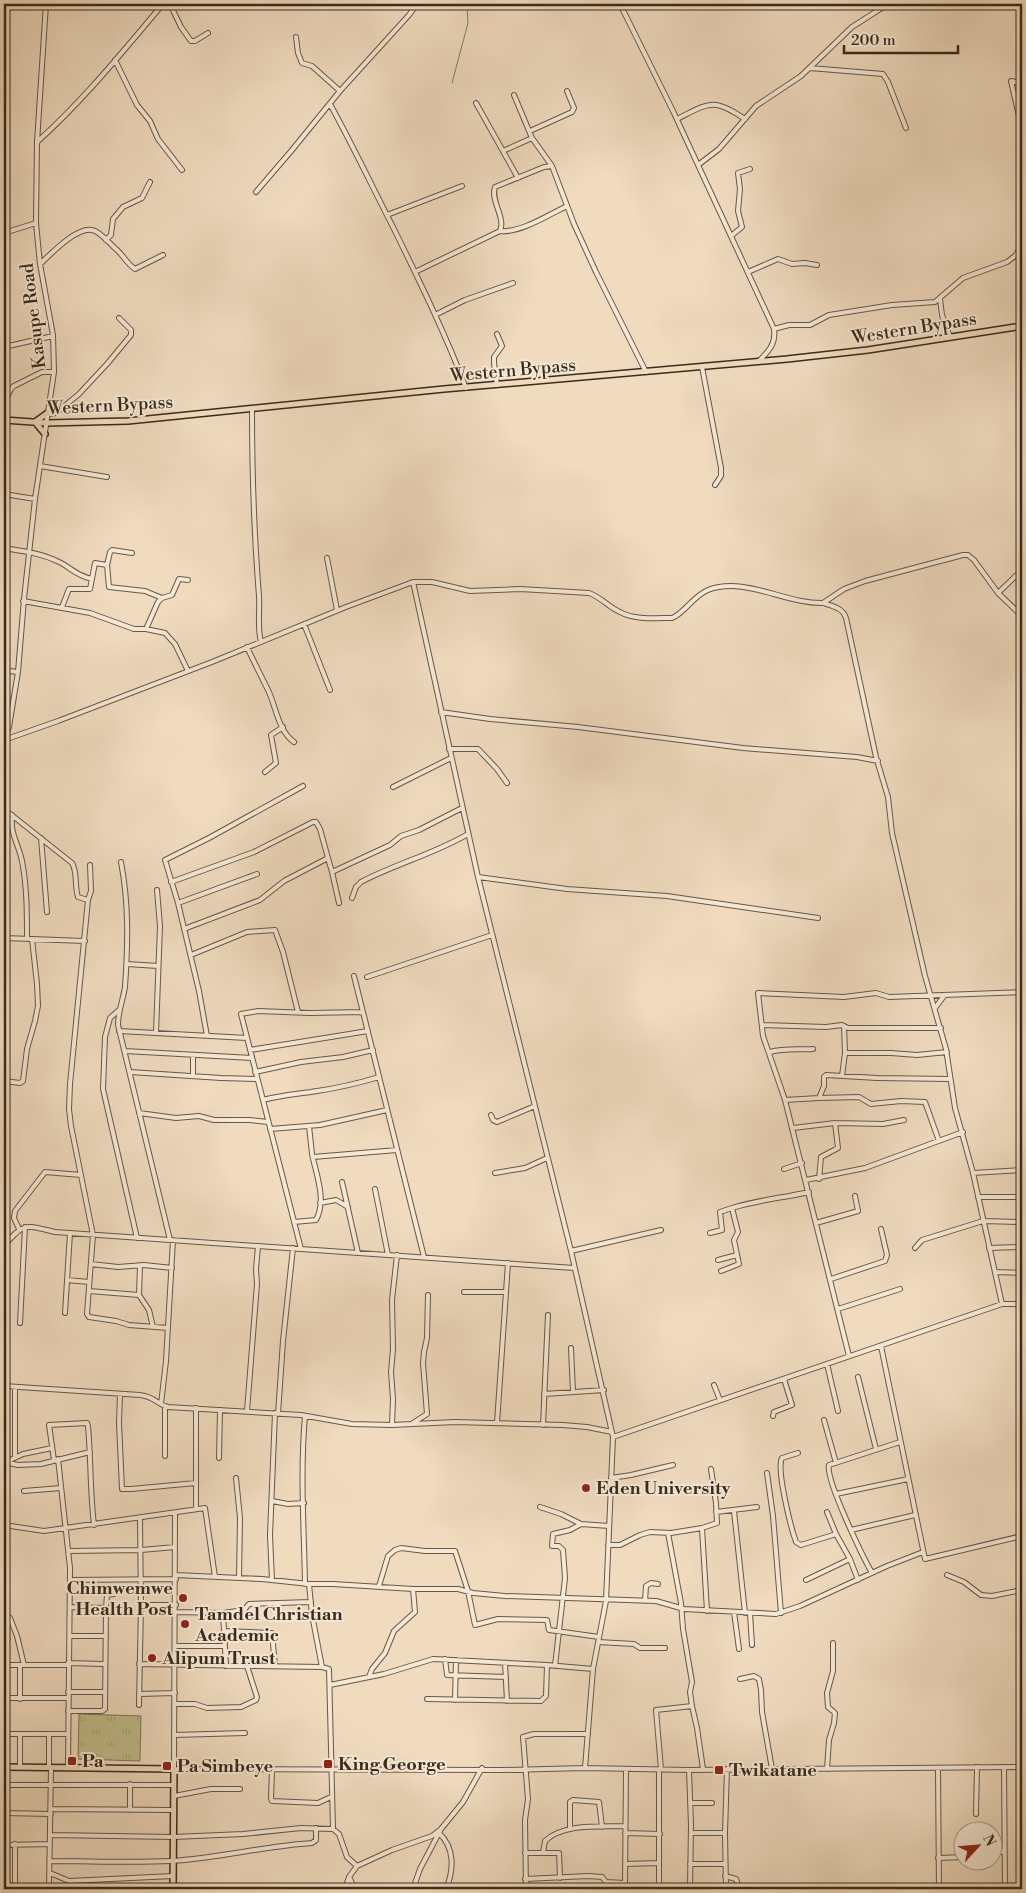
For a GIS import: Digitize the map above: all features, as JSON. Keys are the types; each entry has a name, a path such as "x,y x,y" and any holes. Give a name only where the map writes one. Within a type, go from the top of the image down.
{"main road":[{"name":"Western Bypass","path":"4,420 47,423 128,421 758,362 868,350 1022,326"},
{"path":"49,414 57,423 52,424 45,433 35,422 49,414"},
{"path":"4,1767 174,1769 173,1889"}],"street":[{"name":"Kasupe Road","path":"4,740 9,728 18,672 28,552 54,372 53,336 40,264 36,223 37,142 46,4"},
{"path":"37,142 63,119 164,4"},
{"path":"170,4 191,41 195,42 208,33"},
{"path":"256,192 340,91 417,4"},
{"path":"620,4 698,165 774,329 775,338 772,347 758,362"},
{"path":"698,165 719,149 756,106 810,68 852,27 888,4"},
{"path":"296,37 302,64 312,66 340,91"},
{"path":"115,60 137,105 150,121 158,139 182,170"},
{"path":"810,68 883,74 906,128"},
{"path":"1022,83 1011,81 1022,129"},
{"path":"530,131 572,112 573,104 567,90"},
{"path":"514,95 532,138 552,166 599,280 646,372"},
{"path":"676,119 711,103 723,105 745,119"},
{"path":"330,104 355,148 435,315 466,388"},
{"path":"476,104 518,178"},
{"path":"503,151 532,138"},
{"path":"500,231 502,226 494,190 497,186 544,167 552,166"},
{"path":"731,236 743,225 738,211 740,189 738,173 750,169"},
{"path":"106,240 111,235 113,219 123,207 142,198 150,182"},
{"path":"387,215 462,186"},
{"path":"414,272 500,231 508,232 523,227 567,206"},
{"path":"4,233 36,223"},
{"path":"40,264 63,242 83,231 93,230 106,240 135,269 163,255"},
{"path":"774,329 790,325 814,324 829,316 892,305 935,302 963,278 1007,262 1022,245"},
{"path":"748,272 778,259 792,264 805,263 817,265"},
{"path":"435,315 465,300 513,283"},
{"path":"940,299 942,315 950,337"},
{"path":"49,414 56,414 79,394 131,335 131,330 119,318"},
{"path":"497,334 502,346 494,357 498,385"},
{"path":"4,347 53,336"},
{"path":"702,367 721,468 721,476 714,485"},
{"path":"4,404 10,389 14,386 42,372 54,372"},
{"path":"252,409 252,470 259,601 258,632 261,642"},
{"path":"40,466 107,477"},
{"path":"4,494 35,499"},
{"path":"4,548 28,552 54,560 77,574 92,579"},
{"path":"132,553 111,551 107,564 108,586 145,591 162,598"},
{"path":"823,603 844,589 858,584 968,555 974,560 998,593 1022,616"},
{"path":"327,558 337,610"},
{"path":"62,607 69,589 89,590 95,563 107,564"},
{"path":"998,593 1022,570"},
{"path":"146,629 158,602 162,598 172,595 179,579 188,580"},
{"path":"413,582 448,749 478,877 571,1251 613,1434 606,1600 593,1669 586,1768"},
{"path":"4,740 21,736 261,642 337,610 413,582 432,582 476,591 520,589 589,593 599,597 620,613 655,618 672,618 677,616 687,604 700,594 719,587 735,586 794,599 823,603 844,612 878,762 888,797 892,833 925,976 947,1052 955,1108 973,1173 1002,1304"},
{"path":"23,601 90,613 134,629 146,629 168,635 175,644 188,671"},
{"path":"304,624 330,690"},
{"path":"247,647 269,691 283,727 288,737 294,742"},
{"path":"4,673 9,671 18,672"},
{"path":"441,712 490,719 578,726 743,748 858,756 878,762"},
{"path":"265,772 276,763 272,733 283,727"},
{"path":"448,749 479,750 507,782"},
{"path":"393,786 451,758"},
{"path":"207,1036 202,1002 178,903 165,862 166,859 209,838 303,786"},
{"path":"332,872 390,845 403,835 414,833 462,808"},
{"path":"4,809 73,864 78,897 88,900"},
{"path":"12,815 11,828 21,856 26,885 27,939"},
{"path":"171,882 254,852 316,822 320,829 339,903"},
{"path":"352,898 356,888 364,881 468,834"},
{"path":"42,838 46,912"},
{"path":"184,929 260,900 284,881 328,858"},
{"path":"121,862 128,916 127,964 124,992 119,1010 120,1031 172,1240 172,1268 163,1405 165,1456"},
{"path":"90,865 91,891 88,900 69,1109 93,1235 88,1291 88,1317 116,1321 129,1326 168,1328"},
{"path":"178,903 257,874"},
{"path":"478,877 567,889 667,896 818,918"},
{"path":"156,890 160,926 156,1033"},
{"path":"190,955 248,932 275,930 283,952 298,1012"},
{"path":"367,977 492,935"},
{"path":"4,938 85,941"},
{"path":"4,1081 20,1083 23,1081 27,1049 36,1021 38,994 32,939"},
{"path":"127,964 158,966"},
{"path":"354,976 424,1257"},
{"path":"849,1356 786,1100 763,1036 758,995 760,992 844,997 876,993 889,997 1022,992"},
{"path":"935,1008 944,995"},
{"path":"119,1010 110,1018 105,1037 103,1089 137,1238"},
{"path":"301,1249 241,1013 258,1011 363,1012"},
{"path":"762,1026 941,1028"},
{"path":"842,1076 844,1026"},
{"path":"120,1031 247,1038"},
{"path":"250,1050 368,1031"},
{"path":"770,1052 785,1049 813,1049"},
{"path":"256,1072 301,1062 343,1057 373,1050"},
{"path":"125,1051 252,1058"},
{"path":"844,1053 917,1055 947,1052"},
{"path":"192,1055 193,1076"},
{"path":"130,1072 257,1079"},
{"path":"819,1098 824,1086 824,1076 950,1079"},
{"path":"263,1100 286,1094 316,1092 379,1077"},
{"path":"786,1100 859,1097 871,1104 901,1100 925,1102 939,1141"},
{"path":"491,1115 493,1120 498,1122 535,1106"},
{"path":"270,1129 309,1126 387,1110"},
{"path":"139,1113 176,1118 199,1116 214,1120 268,1122"},
{"path":"793,1128 835,1123 883,1124 904,1120"},
{"path":"818,1179 821,1158 838,1148 835,1123"},
{"path":"294,1222 316,1220 320,1202 318,1174 313,1157 309,1126"},
{"path":"806,1180 865,1168 963,1132"},
{"path":"313,1157 397,1150"},
{"path":"495,1173 525,1168 547,1158"},
{"path":"784,1169 802,1163"},
{"path":"973,1173 1022,1170"},
{"path":"19,1229 14,1218 15,1211 45,1172 81,1175"},
{"path":"342,1182 358,1252"},
{"path":"375,1189 388,1255"},
{"path":"710,1233 722,1230 720,1212 754,1200 774,1199 808,1192"},
{"path":"816,1222 858,1212 855,1196"},
{"path":"978,1197 1022,1197"},
{"path":"320,1202 336,1200 348,1207"},
{"path":"721,1270 738,1266 734,1240 738,1232 732,1208"},
{"path":"916,1248 922,1240 983,1221 1022,1222"},
{"path":"4,1246 19,1229 25,1227 93,1235 574,1268"},
{"path":"20,1323 25,1227"},
{"path":"831,1279 885,1261 887,1255 881,1229"},
{"path":"571,1251 661,1230"},
{"path":"65,1313 70,1233"},
{"path":"248,1411 258,1246"},
{"path":"989,1248 1022,1247"},
{"path":"272,1580 270,1542 272,1469 293,1248"},
{"path":"392,1425 392,1300 397,1255"},
{"path":"718,1260 737,1256"},
{"path":"497,1423 508,1263"},
{"path":"91,1264 118,1267 172,1268"},
{"path":"140,1266 139,1294 149,1310 154,1327"},
{"path":"994,1272 1022,1273"},
{"path":"67,1280 90,1282"},
{"path":"838,1308 900,1289"},
{"path":"88,1291 139,1294"},
{"path":"464,1292 505,1292"},
{"path":"411,1424 427,1414 423,1356 427,1337 428,1295"},
{"path":"4,1386 150,1397 163,1405 305,1416 352,1424 392,1425 454,1422 543,1424 587,1427 613,1434 720,1400 1002,1304 1022,1304"},
{"path":"543,1424 548,1315"},
{"path":"881,1346 925,1559 928,1560 1022,1536"},
{"path":"571,1348 573,1392"},
{"path":"827,1364 838,1411"},
{"path":"858,1377 876,1450"},
{"path":"773,1416 777,1410 792,1405 784,1378"},
{"path":"714,1385 720,1400"},
{"path":"15,1387 15,1456"},
{"path":"544,1394 604,1390"},
{"path":"120,1394 122,1489 196,1483"},
{"path":"196,1408 196,1509"},
{"path":"219,1458 220,1410"},
{"path":"305,1416 302,1474 307,1584 322,1667"},
{"path":"824,1420 836,1463"},
{"path":"68,1768 69,1551 61,1488 48,1428 50,1424 85,1422 88,1426 94,1525"},
{"path":"872,1573 836,1494 828,1470 829,1465 900,1442"},
{"path":"5,1462 15,1456 52,1448"},
{"path":"5,1462 18,1465 38,1464 90,1452"},
{"path":"798,1453 782,1458 780,1463 781,1479 796,1542 800,1545 836,1534"},
{"path":"611,1478 673,1465"},
{"path":"608,1545 620,1545 646,1533 668,1533 716,1524 711,1469"},
{"path":"767,1473 773,1516 781,1613"},
{"path":"236,1478 240,1518 239,1578"},
{"path":"836,1494 908,1478"},
{"path":"24,1491 50,1487 61,1488"},
{"path":"272,1501 288,1504 304,1503"},
{"path":"540,1507 561,1514 581,1524 609,1526"},
{"path":"716,1512 757,1507"},
{"path":"4,1526 38,1531 65,1529 205,1508 207,1510 215,1577"},
{"path":"734,1511 752,1645"},
{"path":"826,1512 858,1580"},
{"path":"175,1514 174,1769 626,1768 703,1770 1022,1767"},
{"path":"851,1530 915,1515"},
{"path":"139,1705 138,1664 142,1580 140,1519"},
{"path":"555,1666 565,1578 563,1550 559,1546 552,1546 552,1538 553,1534 570,1530 581,1524"},
{"path":"702,1528 707,1611"},
{"path":"668,1533 672,1547 692,1682 690,1692 698,1728 703,1770"},
{"path":"69,1551 141,1550 175,1546"},
{"path":"379,1586 388,1556 395,1550 401,1548 425,1551 454,1550 457,1554 468,1592 475,1624 498,1619 547,1620 549,1630 599,1637"},
{"path":"70,1580 142,1580 176,1577 239,1578 307,1584 413,1589 453,1588 479,1594 661,1602 681,1609 781,1613 923,1552"},
{"path":"806,1580 850,1560"},
{"path":"946,1575 964,1582 981,1595 992,1596 1022,1590"},
{"path":"645,1601 646,1586 650,1583 658,1584"},
{"path":"369,1677 372,1669 385,1653 393,1632 415,1612 413,1589"},
{"path":"68,1710 103,1711 105,1708 106,1608 108,1594 114,1594"},
{"path":"176,1612 223,1613 244,1610 249,1604 310,1602"},
{"path":"141,1605 176,1605"},
{"path":"70,1607 106,1608"},
{"path":"734,1612 739,1649"},
{"path":"223,1613 226,1666"},
{"path":"4,1616 10,1618 18,1636 22,1665 20,1699"},
{"path":"224,1631 272,1632 275,1666"},
{"path":"70,1636 106,1636"},
{"path":"598,1642 634,1644 640,1648 665,1648"},
{"path":"827,1769 829,1740 835,1720 834,1712 827,1706 826,1697 833,1671 833,1642"},
{"path":"175,1646 225,1646"},
{"path":"445,1658 446,1675 506,1677"},
{"path":"330,1685 369,1677 423,1661 445,1658 593,1669"},
{"path":"455,1700 456,1660"},
{"path":"505,1663 507,1701"},
{"path":"4,1665 104,1664"},
{"path":"138,1664 322,1667 329,1669 333,1829"},
{"path":"426,1699 538,1701 544,1699 547,1687 547,1665"},
{"path":"174,1704 192,1704 207,1708 245,1706 257,1697 247,1666"},
{"path":"740,1679 754,1676 758,1679 772,1769"},
{"path":"68,1692 105,1692"},
{"path":"139,1694 175,1693"},
{"path":"4,1698 68,1698"},
{"path":"659,1889 660,1770 656,1710 692,1706"},
{"path":"174,1735 245,1733"},
{"path":"4,1734 68,1734"},
{"path":"20,1734 20,1767"},
{"path":"14,1844 16,1889 50,1889 51,1785 49,1734"},
{"path":"526,1889 525,1820 528,1799 522,1739 525,1736 534,1734 588,1734"},
{"path":"976,1814 977,1767"},
{"path":"1004,1767 1004,1820"},
{"path":"413,1889 422,1864 431,1851 440,1831 464,1802 482,1768"},
{"path":"625,1889 626,1768"},
{"path":"938,1768 939,1889"},
{"path":"726,1889 727,1769"},
{"path":"272,1770 272,1800 318,1803 331,1797"},
{"path":"689,1770 690,1889"},
{"path":"130,1784 130,1810"},
{"path":"4,1785 174,1785"},
{"path":"174,1796 203,1790 240,1789"},
{"path":"570,1828 570,1802 573,1800 599,1802 602,1827"},
{"path":"690,1803 712,1802"},
{"path":"4,1813 174,1810"},
{"path":"543,1852 544,1843 554,1833 570,1828 625,1826"},
{"path":"50,1835 173,1837 243,1834 293,1828 333,1829 339,1834 347,1857 357,1866"},
{"path":"50,1861 173,1861 277,1846 312,1843 316,1840 316,1828"},
{"path":"346,1889 349,1877 357,1866 440,1831"},
{"path":"440,1831 451,1850 450,1875 446,1889"},
{"path":"691,1832 725,1833"},
{"path":"625,1834 660,1834"},
{"path":"4,1845 50,1844"},
{"path":"1004,1851 1005,1889"},
{"path":"525,1853 560,1853 560,1878"},
{"path":"938,1858 954,1857"},
{"path":"625,1864 659,1864"},
{"path":"690,1864 725,1864"},
{"path":"50,1873 69,1881 173,1876"},
{"path":"525,1880 590,1876 602,1877 606,1882 625,1883"},
{"path":"725,1876 736,1879 740,1889"},
{"path":"349,1877 354,1889"}],"green space":[{"path":"79,1714 141,1716 140,1761 78,1759"}],"waterway":[{"path":"452,83 468,23 467,4"}],"place":[{"name":"Eden University","path":"586,1488"},
{"name":"Chimwemwe Health Post","path":"183,1598"},
{"name":"Tamdel Christian Academic","path":"185,1624"},
{"name":"Alipum Trust","path":"152,1658"},
{"name":"Pa","path":"72,1761"},
{"name":"King George","path":"328,1764"},
{"name":"Pa Simbeye","path":"167,1766"},
{"name":"Twikatane","path":"719,1770"}]}
